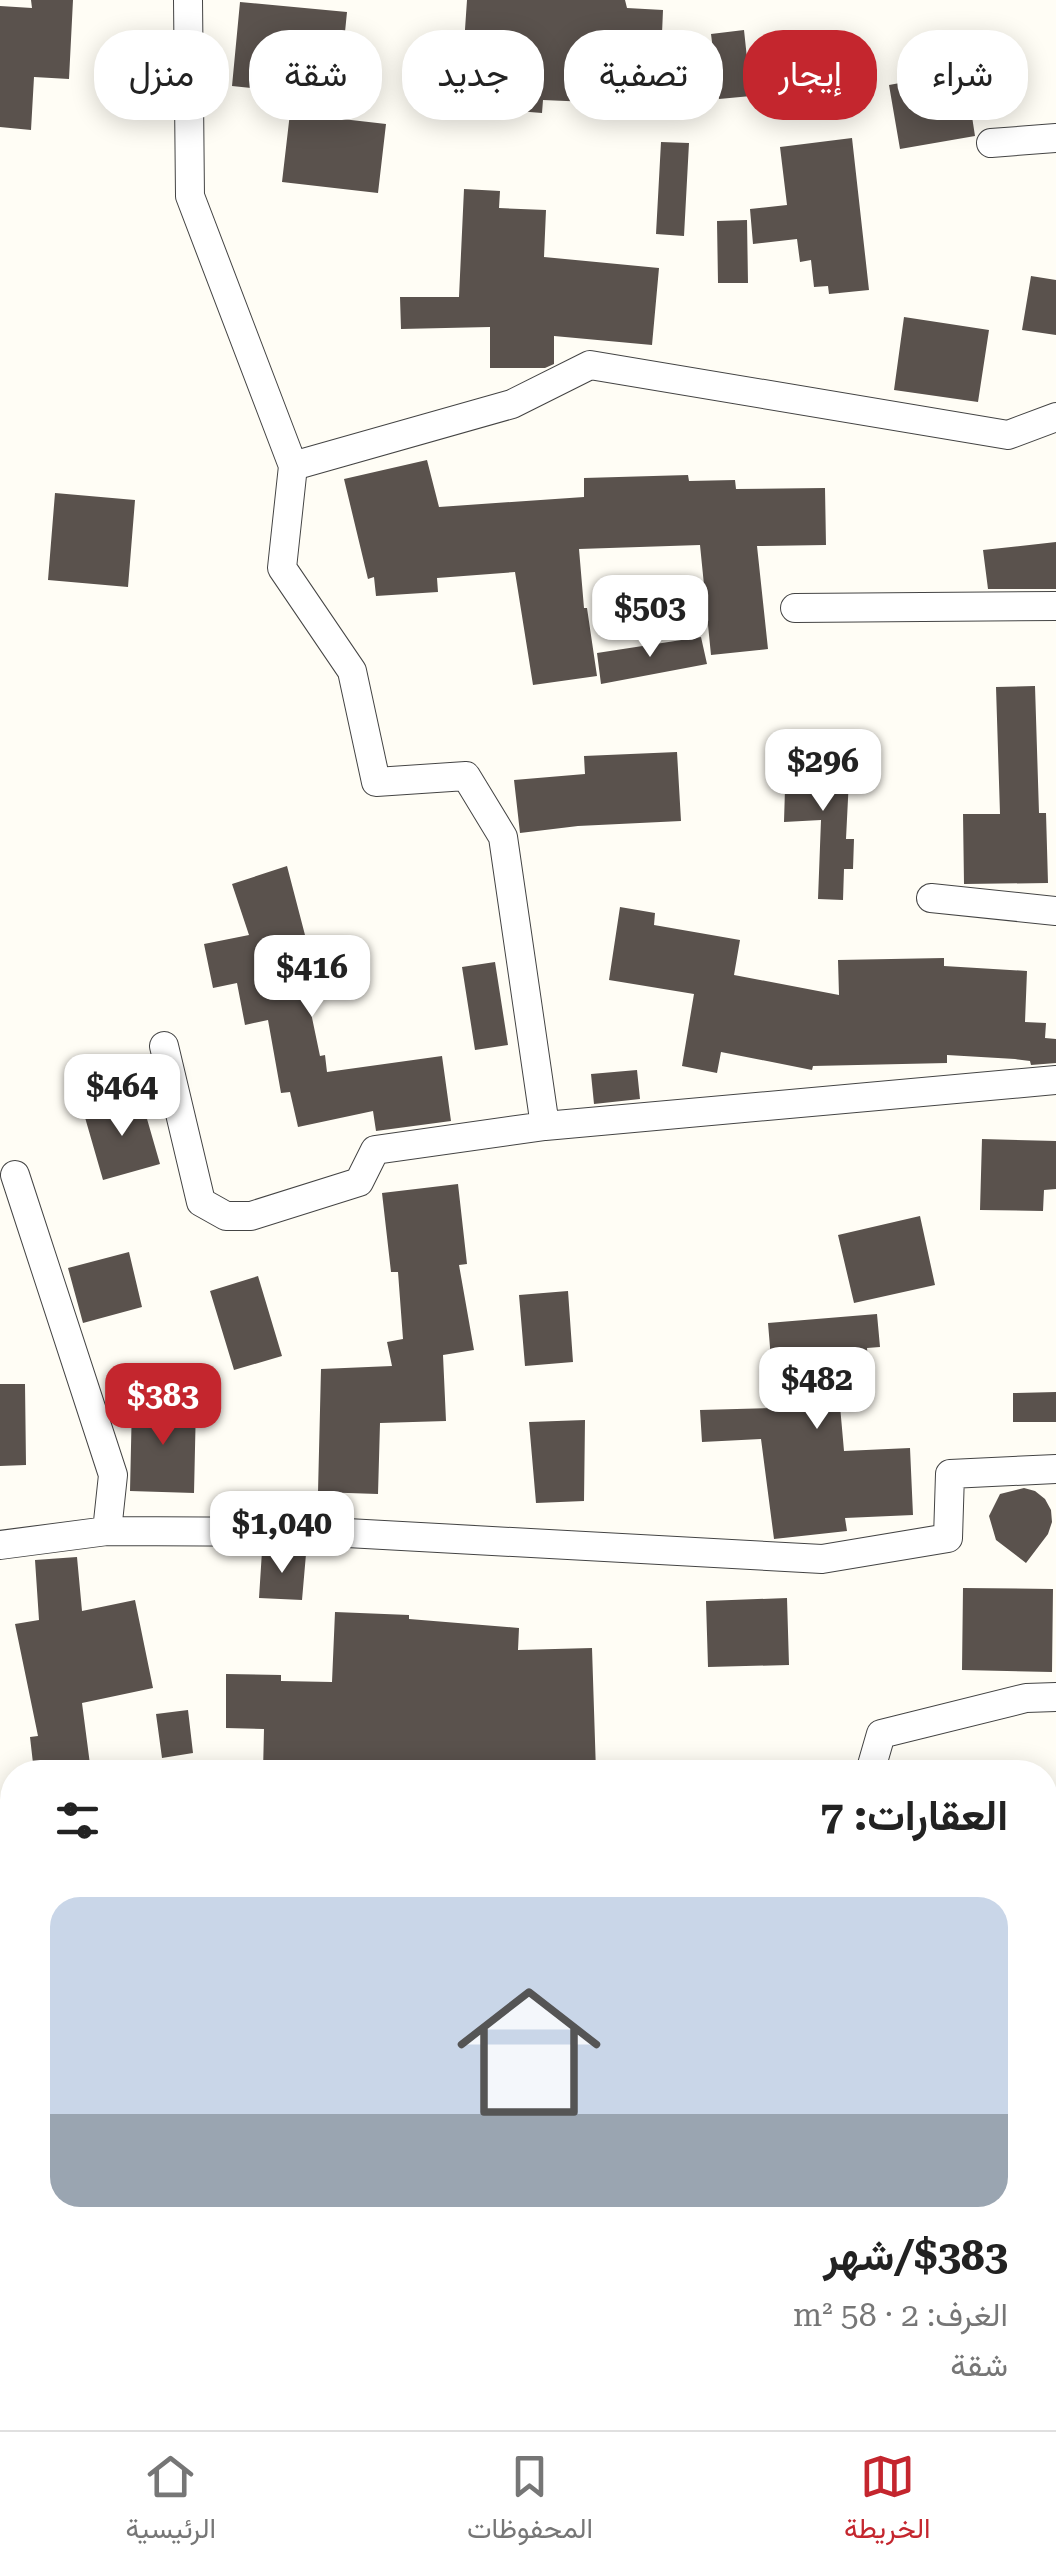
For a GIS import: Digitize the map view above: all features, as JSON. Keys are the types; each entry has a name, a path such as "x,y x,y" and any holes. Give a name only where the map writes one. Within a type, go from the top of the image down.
{"street":[{"path":"188,0 190,196 293,466 282,568 352,671 376,782 466,776 504,837 545,1126"},
{"path":"992,143 1056,138"},
{"path":"293,466 512,404 590,365 1008,435 1056,417"},
{"path":"795,608 1056,606"},
{"path":"932,898 1056,911"},
{"path":"164,1046 201,1202 226,1216 251,1216 360,1182 376,1150 545,1126 1056,1080"},
{"path":"15,1176 113,1475 107,1531"},
{"path":"0,1544 107,1531 329,1532 822,1559 948,1538 950,1474 1056,1469"},
{"path":"873,1760 881,1734 1026,1698 1056,1697"}],"building":[{"path":"31,0 73,0 69,79 34,77 31,130 0,127 0,6 32,8"},
{"path":"467,0 625,0 627,8 663,10 662,30 564,30 564,101 544,100 544,30 465,30"},
{"path":"240,2 347,12 345,30 249,30 249,88 232,86"},
{"path":"743,30 743,97 723,99 723,33"},
{"path":"897,84 897,120 973,120 975,136 900,149 889,85"},
{"path":"289,120 386,124 378,193 282,182"},
{"path":"852,138 869,290 829,294 828,286 814,287 811,260 800,262 797,239 753,244 750,209 787,205 780,147"},
{"path":"661,142 689,143 684,236 656,234"},
{"path":"464,189 500,191 499,208 546,210 544,257 659,268 652,345 554,336 554,364 545,368 490,368 490,327 401,329 400,297 459,297"},
{"path":"747,220 748,283 718,283 717,221"},
{"path":"1031,276 1056,280 1056,335 1022,330"},
{"path":"904,317 989,330 978,402 894,390"},
{"path":"427,460 439,507 584,497 584,478 688,475 689,481 735,480 736,489 825,488 826,545 757,546 768,649 711,655 700,545 579,549 584,608 597,676 533,685 515,572 437,578 438,592 376,596 374,577 368,579 344,479"},
{"path":"55,493 135,500 128,587 48,580"},
{"path":"1056,542 1056,589 988,589 983,550"},
{"path":"701,637 707,664 601,684 597,653"},
{"path":"1035,686 1039,813 1046,813 1048,883 964,884 963,814 1000,814 996,687"},
{"path":"677,752 681,821 520,833 514,780 585,774 584,756"},
{"path":"786,756 850,759 846,839 854,839 853,869 844,869 843,900 818,899 821,820 784,822"},
{"path":"287,866 311,958 300,960 320,1056 325,1055 327,1072 442,1056 451,1121 376,1131 373,1111 298,1127 290,1092 281,1093 268,1020 245,1025 237,983 213,988 204,944 249,935 232,884"},
{"path":"620,907 655,913 654,925 740,940 734,975 839,995 838,960 944,958 944,966 1027,971 1025,1022 1046,1023 1045,1038 1056,1039 1056,1063 1031,1065 1030,1061 1015,1059 947,1055 947,1063 813,1066 812,1070 721,1052 717,1073 682,1066 694,994 609,980"},
{"path":"495,962 508,1045 475,1050 462,967"},
{"path":"637,1070 640,1099 594,1104 591,1074"},
{"path":"141,1098 160,1164 103,1180 84,1114"},
{"path":"982,1139 1056,1141 1056,1189 1044,1190 1043,1211 980,1210"},
{"path":"458,1184 467,1264 459,1265 474,1350 443,1355 446,1421 380,1423 378,1494 318,1492 321,1369 392,1366 387,1342 403,1339 398,1272 391,1272 382,1193"},
{"path":"920,1216 935,1285 854,1303 838,1235"},
{"path":"129,1252 142,1307 83,1323 68,1268"},
{"path":"258,1276 282,1356 234,1370 210,1291"},
{"path":"568,1291 573,1362 525,1366 519,1295"},
{"path":"877,1314 880,1347 867,1348 870,1381 838,1383 844,1451 910,1448 913,1515 845,1518 847,1531 774,1539 761,1439 702,1442 700,1410 775,1408 768,1323"},
{"path":"0,1384 25,1384 26,1465 0,1466"},
{"path":"1056,1392 1056,1422 1013,1422 1013,1393"},
{"path":"132,1402 196,1404 194,1493 130,1491"},
{"path":"585,1420 584,1501 536,1503 529,1422"},
{"path":"1024,1488 1045,1499 1052,1522 1048,1534 1026,1563 996,1540 989,1516 1000,1494"},
{"path":"262,1551 306,1554 302,1600 259,1598"},
{"path":"77,1557 82,1611 135,1600 153,1688 82,1703 89,1760 33,1760 30,1737 38,1736 15,1624 39,1620 35,1560"},
{"path":"963,1588 1053,1589 1052,1672 962,1670"},
{"path":"787,1598 789,1665 708,1667 706,1601"},
{"path":"335,1612 409,1615 409,1619 519,1628 518,1650 592,1648 596,1760 263,1760 264,1729 226,1728 226,1674 281,1675 281,1681 332,1682"},
{"path":"188,1710 193,1753 162,1758 156,1714"}]}
